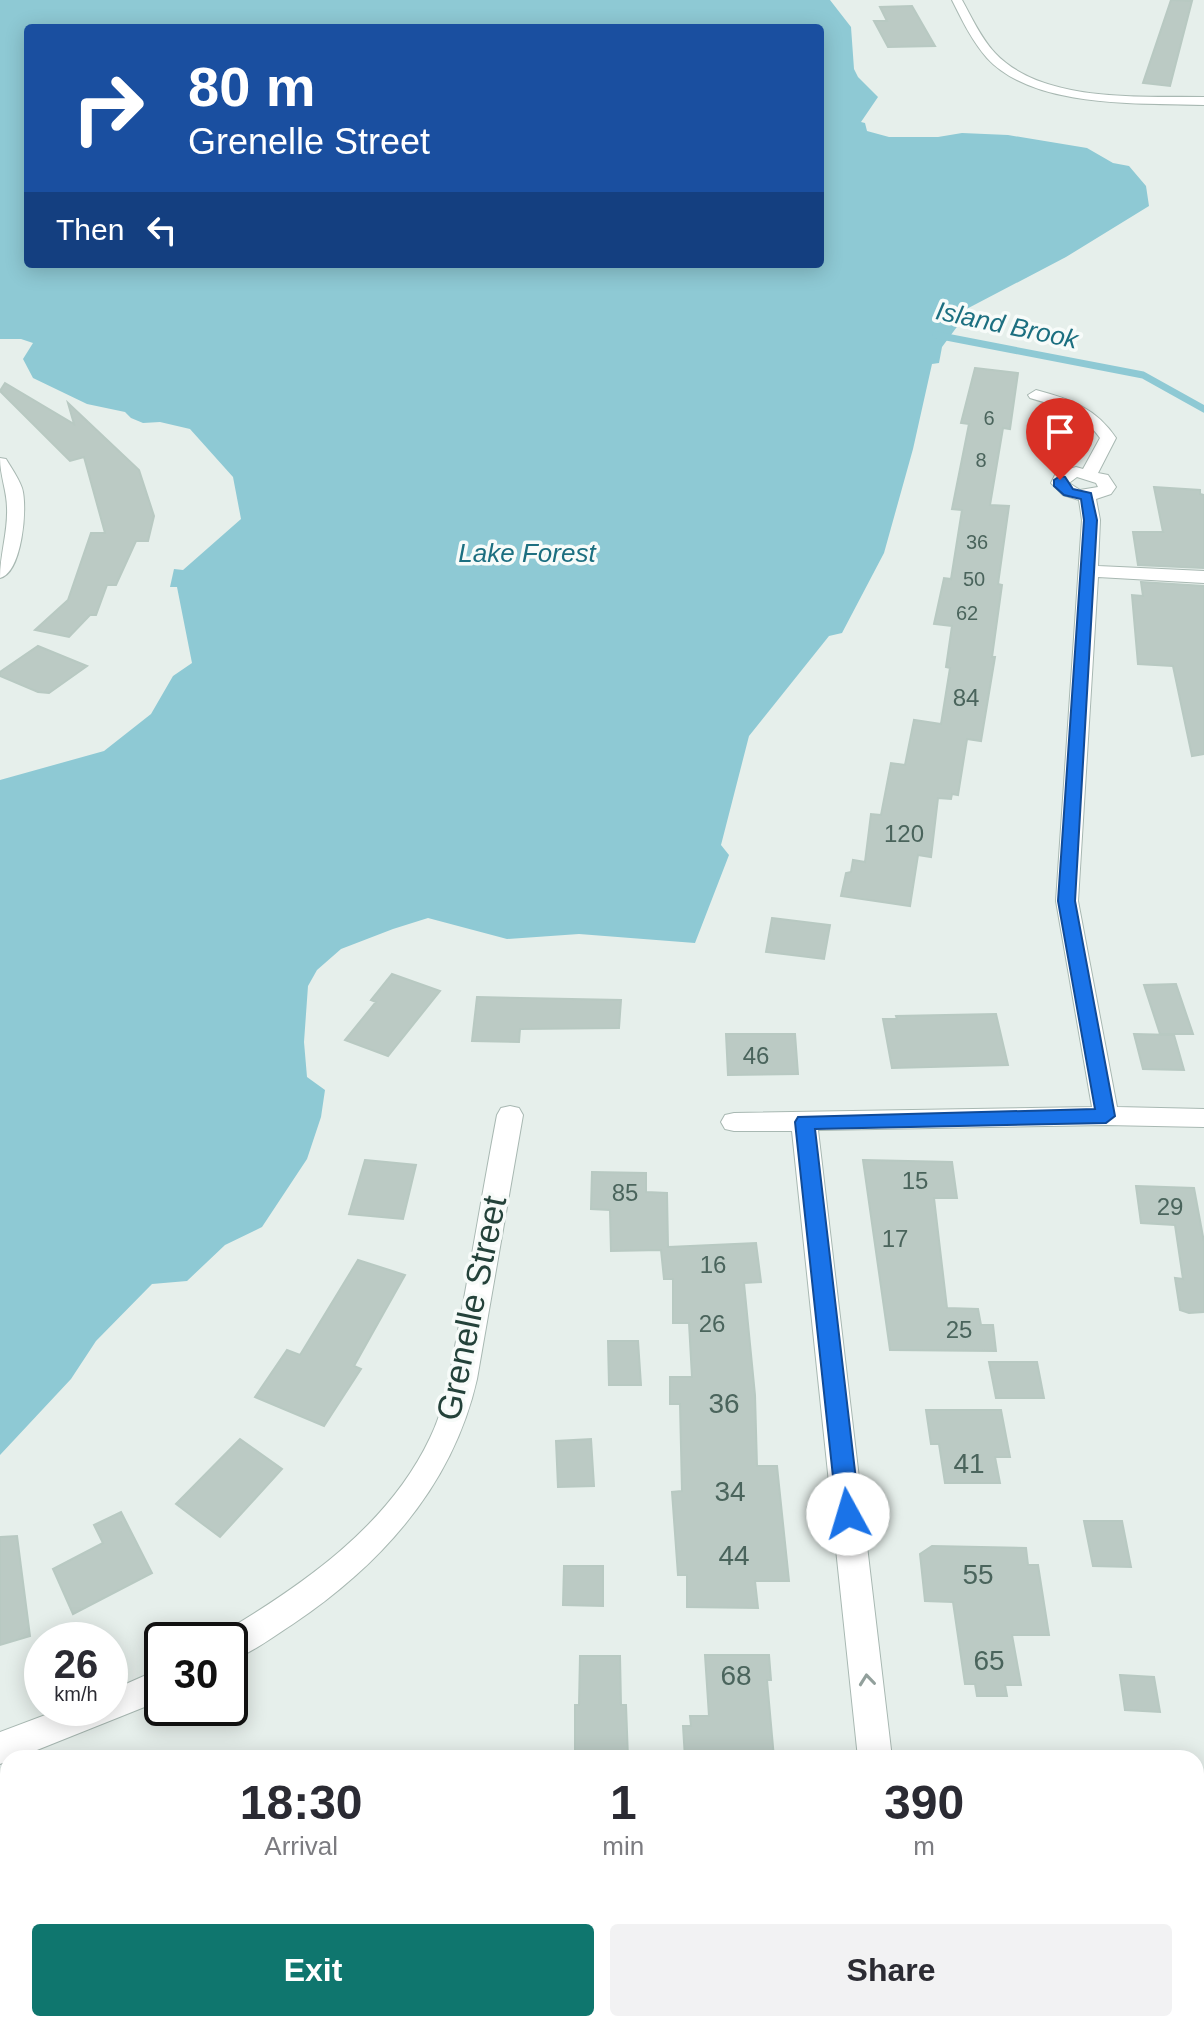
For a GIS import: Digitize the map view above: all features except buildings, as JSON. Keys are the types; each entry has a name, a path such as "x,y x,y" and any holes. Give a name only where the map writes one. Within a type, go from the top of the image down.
{"street":[{"path":"957,0 997,62 1035,82 1102,96 1204,101"},
{"path":"1036,395 1073,405 1100,425 1108,438 1089,473"},
{"path":"0,463 16,491 18,511 9,553 0,573"},
{"path":"1070,473 1089,473 1102,479 1107,487 1101,493 1087,496 1069,492 1060,483 1062,477 1070,473"},
{"path":"1087,496 1091,520 1089,571 1067,901 1106,1116"},
{"path":"1089,571 1204,577"},
{"name":"Grenelle Street","path":"248,1635 313,1595 363,1549 406,1505 441,1447 461,1389 510,1115"},
{"path":"734,1122 1106,1116 1204,1118"},
{"path":"804,1122 874,1750"},
{"path":"0,1748 58,1726"}],"water":[{"name":"Lake Forest","path":"0,0 830,0 851,27 854,69 878,97 861,122 865,123 867,131 889,137 938,137 962,133 1008,135 1087,148 1113,163 1129,166 1146,186 1149,206 1066,257 957,314 962,320 942,347 939,363 932,364 913,449 884,553 842,633 829,636 749,736 721,845 729,855 695,943 579,934 507,939 428,918 341,949 317,970 308,986 304,1042 307,1077 325,1090 321,1117 307,1159 262,1227 225,1245 187,1281 152,1284 96,1341 71,1379 0,1455 0,780 104,751 151,714 173,676 192,663 177,587 170,587 174,569 183,570 241,519 233,477 190,429 160,422 143,423 125,412 87,404 33,378 23,359 33,343 21,339 0,339"}],"waterway":[{"name":"Island Brook","path":"936,335 1143,375 1204,409"}],"route":[{"path":"848,1514 804,1122 1106,1116 1067,901 1091,520 1087,496 1069,492 1061,486 1060,480"}]}
